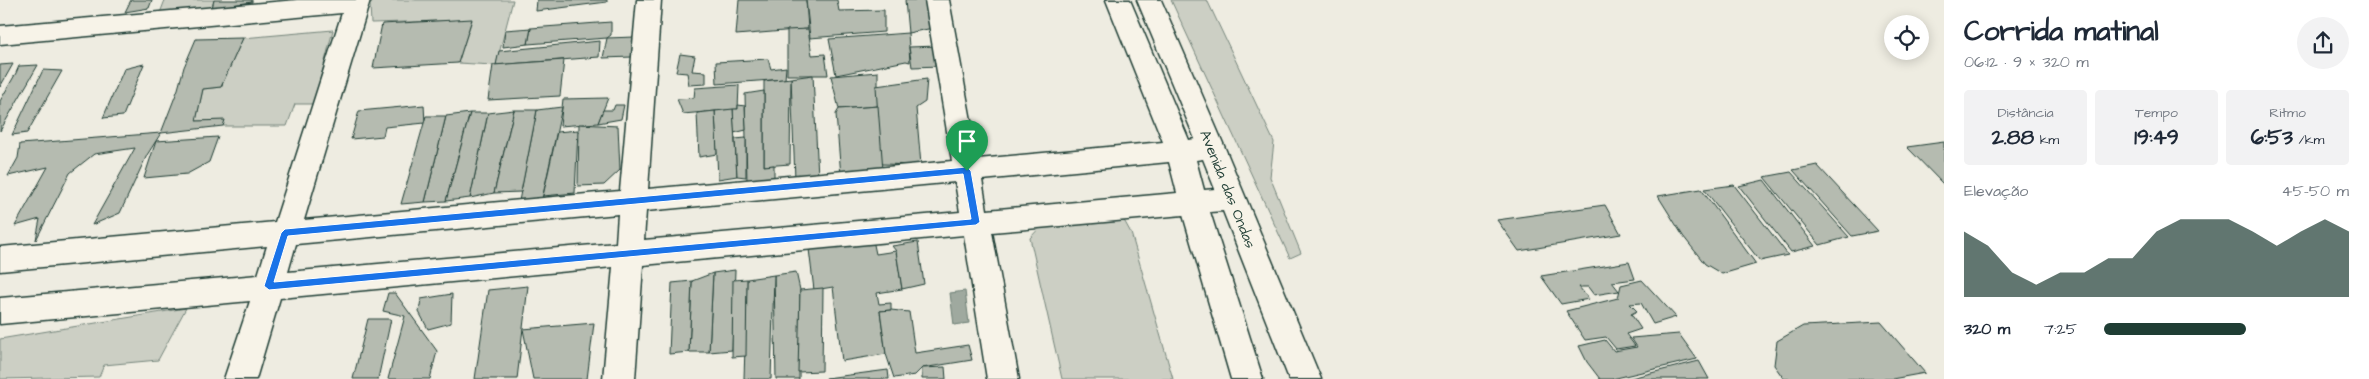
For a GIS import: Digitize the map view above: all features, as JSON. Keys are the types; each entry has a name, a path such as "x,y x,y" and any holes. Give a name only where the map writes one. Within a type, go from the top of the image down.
{"street":[{"path":"618,379 648,0"},
{"path":"937,0 1003,379"},
{"name":"Avenida das Ondas","path":"1118,0 1180,151 1204,242 1247,379"},
{"name":"Avenida das Ondas","path":"1149,0 1212,148 1305,379"},
{"path":"0,35 358,2 240,379"},
{"path":"0,259 1212,148"},
{"path":"0,311 1231,198"}],"shaded area":[{"path":"165,0 214,0 212,8 160,13"},
{"path":"373,0 513,0 496,65 493,65 458,63 472,20 371,23 370,5"},
{"path":"1171,0 1207,0 1274,142 1270,177 1301,253 1290,258"},
{"path":"333,30 314,104 295,104 287,126 223,126 224,121 196,121 203,89 221,87 243,38"},
{"path":"1111,211 1125,222 1131,233 1173,379 1062,379 1030,238 1054,212"},
{"path":"965,291 969,323 954,325 950,293"},
{"path":"186,308 158,360 104,365 99,377 0,379 0,339"}],"building":[{"path":"131,0 152,0 149,8 125,12"},
{"path":"214,0 252,0 252,2 212,8"},
{"path":"537,0 607,0 607,2 536,11"},
{"path":"739,0 806,0 808,29 736,35"},
{"path":"806,0 837,0 839,11 884,10 884,32 810,38"},
{"path":"905,0 929,0 933,28 908,33"},
{"path":"472,19 458,63 373,68 382,24"},
{"path":"611,22 611,35 607,38 528,44 531,28"},
{"path":"531,28 528,44 503,47 505,30"},
{"path":"808,29 812,55 825,54 828,75 787,75 787,30"},
{"path":"908,33 910,62 906,61 836,75 829,39"},
{"path":"635,37 632,57 603,58 607,38"},
{"path":"243,38 221,87 203,89 196,121 225,120 223,126 161,133 196,39"},
{"path":"600,41 599,57 496,65 499,51"},
{"path":"938,46 941,66 912,67 909,47"},
{"path":"680,54 695,56 692,71 706,72 706,84 689,85 687,73 676,72"},
{"path":"768,59 771,69 786,67 785,79 717,84 716,62"},
{"path":"564,60 560,96 488,100 493,65"},
{"path":"13,64 0,87 0,65"},
{"path":"144,64 123,116 103,118 124,69"},
{"path":"38,65 0,131 0,101 19,66"},
{"path":"43,70 62,71 27,133 12,135"},
{"path":"878,72 878,106 839,109 831,76"},
{"path":"813,75 818,177 795,179 791,78"},
{"path":"791,78 790,164 764,166 764,81"},
{"path":"927,79 925,102 916,108 921,165 881,164 876,86"},
{"path":"739,85 738,109 683,114 677,99 694,98 695,88"},
{"path":"764,91 764,166 774,165 774,179 747,183 745,94"},
{"path":"608,98 598,123 560,126 563,99"},
{"path":"424,105 425,123 385,127 383,136 351,139 359,111"},
{"path":"615,105 624,105 621,119 598,123 603,110 613,110"},
{"path":"738,105 745,106 746,130 734,133 733,109 738,109"},
{"path":"878,106 883,170 841,176 836,114 839,109"},
{"path":"562,107 541,204 518,206 537,110"},
{"path":"733,109 737,176 718,179 715,111"},
{"path":"514,110 494,193 470,198 488,113"},
{"path":"514,110 537,110 521,192 494,193"},
{"path":"715,111 717,154 699,157 697,113"},
{"path":"470,113 446,201 425,202 446,116"},
{"path":"470,113 488,113 470,198 446,201"},
{"path":"426,116 446,116 425,202 401,204"},
{"path":"579,124 618,126 620,170 604,185 578,186"},
{"path":"578,130 575,193 543,196 557,132"},
{"path":"161,133 147,155 120,213 92,225 135,148 94,154 70,173 36,240 40,219 15,226 48,167 8,176 18,158 20,144"},
{"path":"218,137 209,162 187,174 144,178 156,141"},
{"path":"746,138 746,177 737,176 735,139"},
{"path":"1944,142 1944,185 1907,147"},
{"path":"1817,165 1878,231 1852,236 1793,170"},
{"path":"1791,172 1849,237 1820,245 1764,177"},
{"path":"1764,180 1815,246 1791,252 1739,186"},
{"path":"1734,185 1788,255 1760,261 1704,189"},
{"path":"1701,189 1756,264 1722,274 1705,264 1683,236 1658,196"},
{"path":"1605,205 1621,234 1519,251 1497,220"},
{"path":"873,240 876,254 896,251 902,289 877,293 879,304 891,303 891,310 880,311 886,354 842,361 833,287 814,290 809,249"},
{"path":"918,242 924,284 902,289 896,251 892,246"},
{"path":"1629,262 1635,279 1612,282 1619,291 1594,295 1588,287 1579,287 1589,299 1561,304 1541,276"},
{"path":"735,270 732,350 709,352 713,273"},
{"path":"796,272 800,290 799,379 776,379 774,275"},
{"path":"713,273 709,352 689,352 692,281"},
{"path":"774,275 771,379 744,379 747,279"},
{"path":"747,279 746,356 732,357 733,280"},
{"path":"1642,280 1676,317 1653,324 1641,303 1630,304 1637,311 1631,314 1641,329 1626,334 1635,346 1616,349 1606,337 1585,340 1566,311 1618,298 1621,285"},
{"path":"692,281 689,352 669,354 672,283"},
{"path":"528,286 517,379 475,379 488,290"},
{"path":"823,288 822,371 798,372 800,290"},
{"path":"388,293 395,293 437,351 430,379 388,379 405,316 383,311"},
{"path":"452,294 451,323 428,329 419,312 421,299"},
{"path":"880,311 909,312 915,353 968,345 972,360 922,368 915,375 894,378 886,354"},
{"path":"368,319 391,319 378,379 353,379"},
{"path":"1881,322 1925,373 1892,379 1784,379 1774,365 1777,341 1803,326"},
{"path":"594,323 587,379 533,379 523,329"},
{"path":"1679,334 1697,359 1612,379 1600,379 1587,362 1579,346 1605,340 1614,351 1637,347 1631,338"},
{"path":"1699,361 1709,379 1627,379"},
{"path":"945,367 946,379 922,379 922,368"},
{"path":"888,370 889,379 826,379 826,378"}],"route":[{"path":"967,171 976,222 269,286 285,233 967,171"}]}
